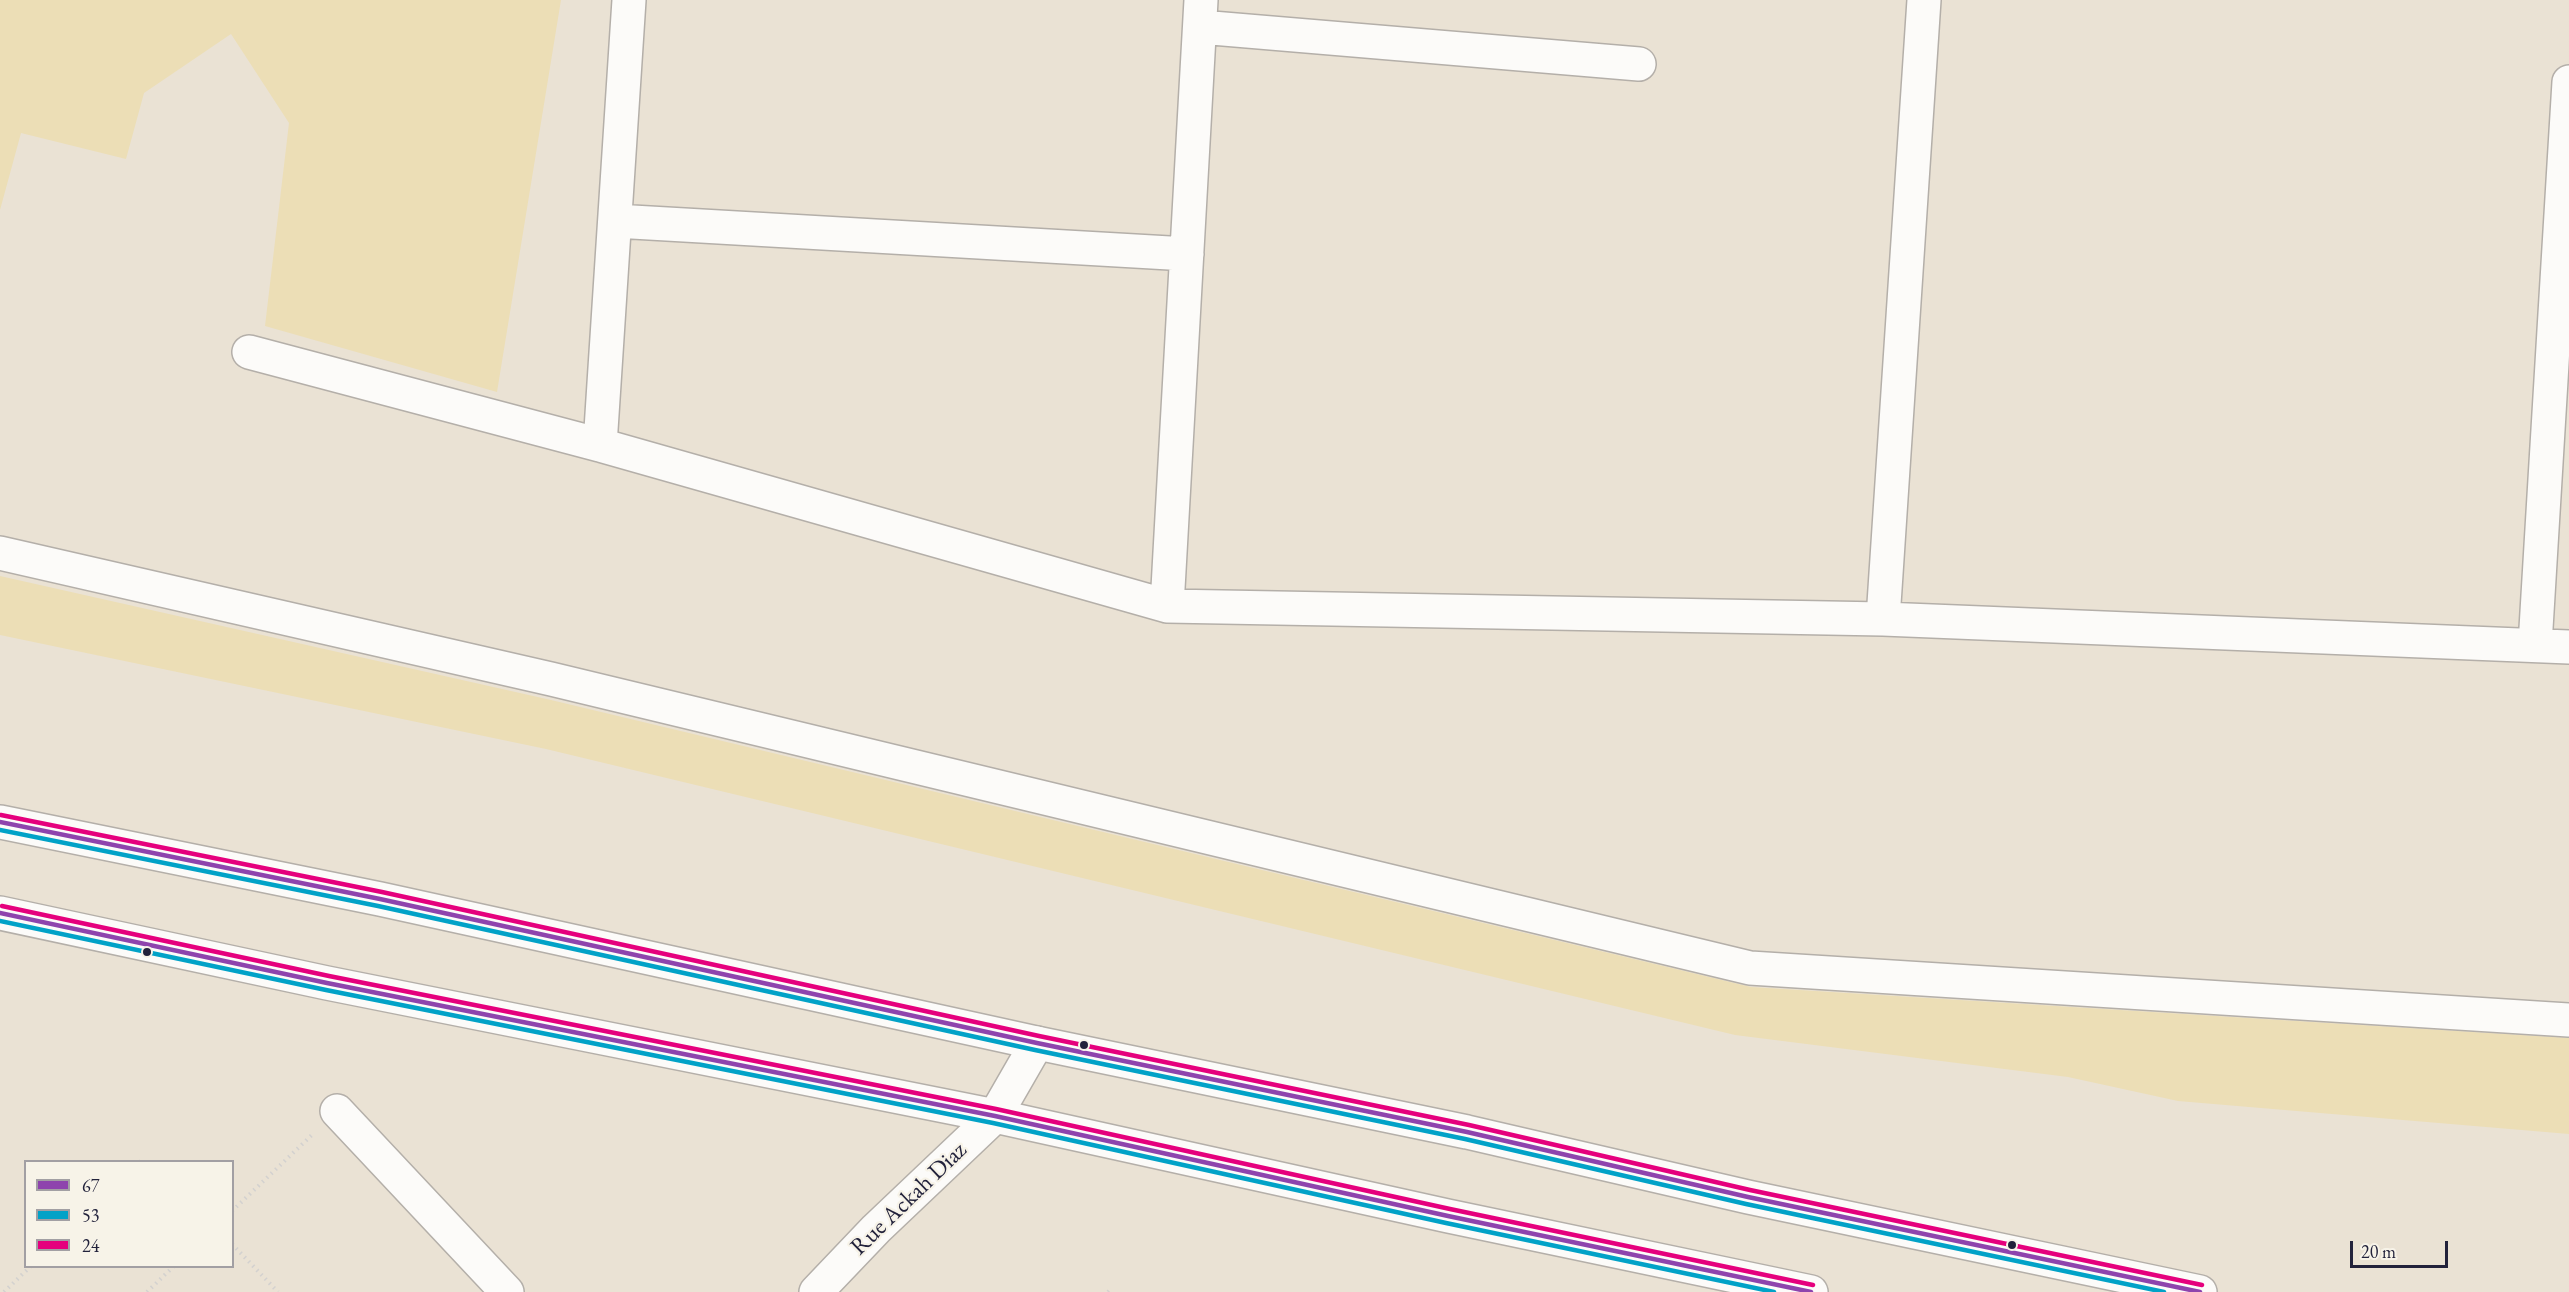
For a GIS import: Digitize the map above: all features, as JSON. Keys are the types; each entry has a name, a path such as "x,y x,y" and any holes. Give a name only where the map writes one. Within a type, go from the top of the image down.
{"main road":[{"path":"600,446 629,0"},
{"path":"1883,619 1924,0"},
{"path":"1167,606 1200,14 1639,64"},
{"path":"2535,645 2561,340 2569,82"},
{"path":"615,221 1186,254"},
{"path":"249,352 600,446 1167,606 1883,619 2569,647"},
{"path":"0,553 552,679 1750,968 2569,1020"},
{"path":"0,822 414,907 1037,1043 1467,1132 1748,1197 2200,1292"},
{"path":"0,914 327,983 995,1116 1448,1216 1811,1292"},
{"name":"Rue Ackah Diaz","path":"816,1292 876,1229 995,1116 1037,1043"},
{"path":"337,1112 507,1292"}],"path":[{"path":"234,1209 337,1112"},
{"path":"234,1246 278,1292"},
{"path":"4,1292 29,1268"},
{"path":"147,1292 172,1268"}],"sand":[{"path":"0,0 561,0 497,392 265,326 289,123 231,34 144,93 126,159 21,133 0,210"},
{"path":"0,576 551,700 1751,987 2569,1038 2569,1134 2178,1101 2068,1077 1735,1035 546,749 0,635"}],"transit line":[{"name":"24","path":"1,815 382,892 1039,1036 1469,1125 1750,1190 2202,1285"},
{"name":"67","path":"0,822 380,899 1037,1043 1467,1132 1748,1197 2200,1292"},
{"name":"53","path":"0,830 378,906 1035,1050 1465,1139 1746,1204 2164,1292"},
{"name":"24","path":"2,906 329,976 996,1109 1450,1209 1813,1285"},
{"name":"67","path":"0,913 327,983 995,1116 1448,1216 1811,1292"},
{"name":"53","path":"0,921 326,990 993,1123 1446,1223 1774,1292"}]}
